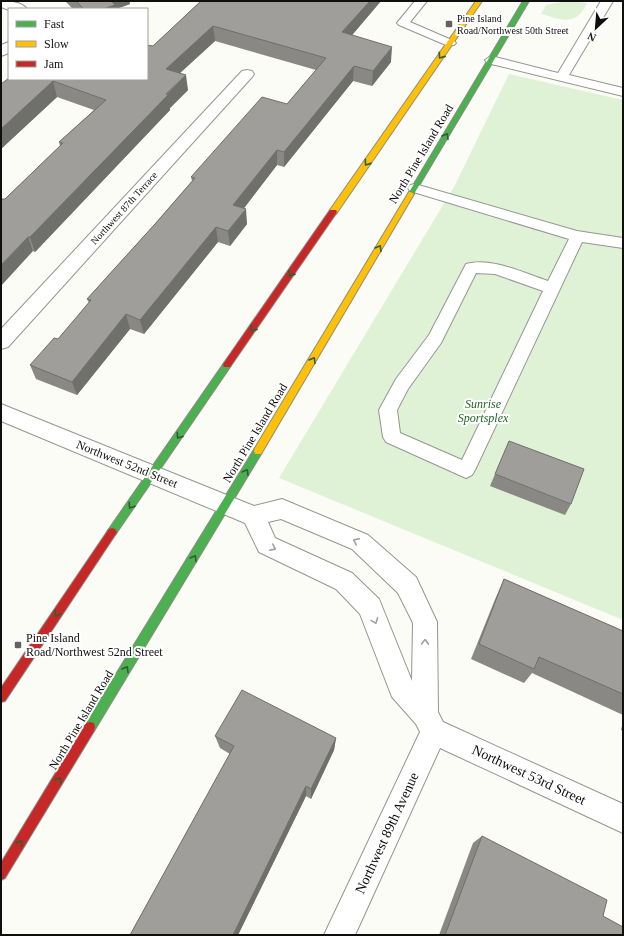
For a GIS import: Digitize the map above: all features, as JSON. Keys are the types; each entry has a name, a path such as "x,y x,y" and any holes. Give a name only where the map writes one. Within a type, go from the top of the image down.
{"main road":[{"path":"1,697 152,474 479,1"},
{"name":"North Pine Island Road","path":"1,874 226,505 526,1"}],"street":[{"path":"1,3 17,8"},
{"name":"Northwest 87th Terrace","path":"1,342 247,74"},
{"name":"Northwest 52nd Street","path":"1,412 252,516"},
{"path":"282,509 360,542 408,585 425,622 429,723 401,688 370,607 344,581 267,546 252,516 282,509"},
{"name":"Northwest 53rd Street","path":"429,723 623,819"},
{"name":"Northwest 89th Avenue","path":"339,935 429,723"}],"lane":[{"path":"420,1 403,23 450,43"},
{"path":"562,77 607,1"},
{"path":"491,60 623,92"},
{"path":"415,188 577,236 623,242"},
{"path":"552,288 496,269 472,268 436,339 402,384 388,410 392,437 466,470 577,236"}],"green space":[{"path":"566,1 587,3 583,11 573,19 568,20 541,14 546,5"},
{"name":"Sunrise Sportsplex","path":"509,74 623,100 623,620 279,478 455,185"}],"building":[{"path":"76,1 111,1 115,5 106,8 83,8"},
{"path":"201,1 370,1 342,32 392,47 373,71 354,66 284,152 277,150 233,205 246,209 228,231 216,227 140,320 126,314 72,382 30,365 54,338 58,339 91,300 87,299 195,178 191,177 262,97 287,104 326,58 213,26 166,69 186,75 166,94 168,95 30,237 28,237 1,265 1,199 5,199 63,143 59,142 106,100 53,81 1,129 1,84 8,79 8,80 148,80 148,45 153,46"},
{"path":"509,441 584,469 571,504 495,474"},
{"path":"504,579 623,631 623,694 539,657 534,669 479,644"},
{"path":"242,690 336,738 311,789 306,786 233,935 130,935 234,746 215,736"},
{"path":"482,836 607,900 603,916 623,927 623,935 445,935"}],"traffic: fast":[{"path":"411,194 526,1"},
{"path":"112,532 227,365"},
{"path":"90,727 258,451"}],"traffic: slow":[{"path":"333,212 479,1"},
{"path":"258,451 411,194"}],"traffic: jam":[{"path":"227,365 333,212"},
{"path":"1,697 112,532"},
{"path":"1,874 90,727"}],"place":[{"name":"Pine Island Road/Northwest 50th Street","path":"449,24"},
{"name":"Pine Island Road/Northwest 52nd Street","path":"18,645"}]}
